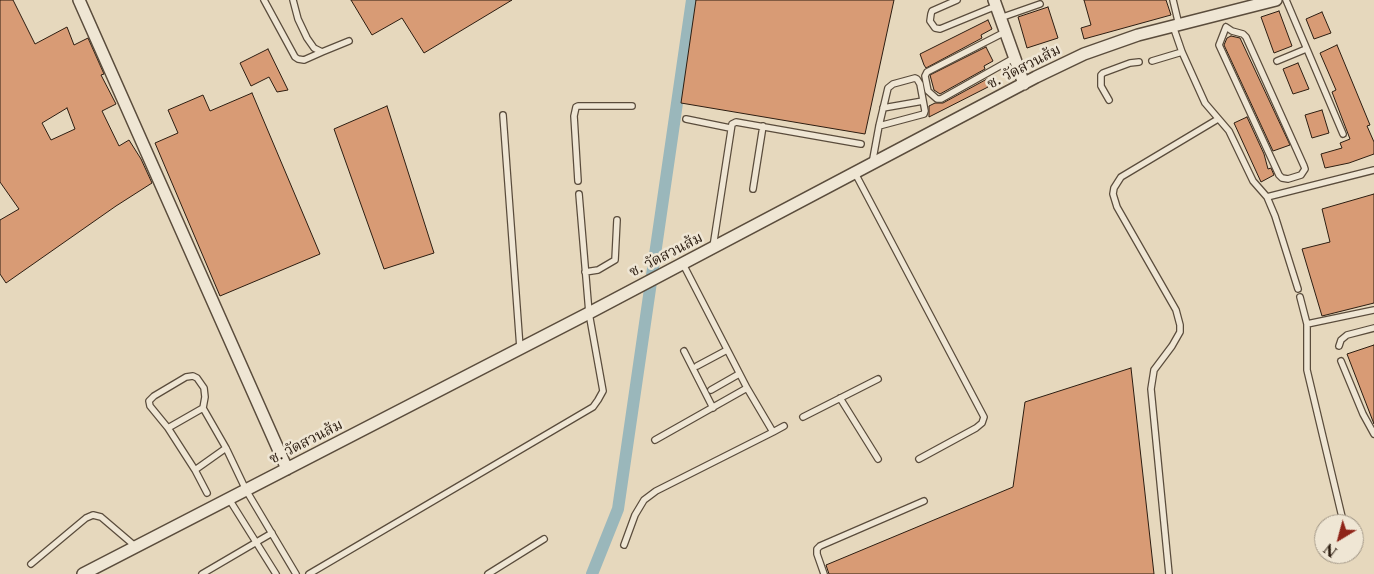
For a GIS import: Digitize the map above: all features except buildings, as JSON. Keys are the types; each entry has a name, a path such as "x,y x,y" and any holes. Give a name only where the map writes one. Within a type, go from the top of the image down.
{"street":[{"path":"80,0 287,469"},
{"name":"ซ. วัดสวนส้ม","path":"83,574 589,313 1084,54 1138,35 1276,0"},
{"path":"995,3 1024,84"}],"lane":[{"path":"264,0 298,59 304,60 349,41"},
{"path":"293,0 298,19 307,38 314,48 322,52"},
{"path":"957,0 932,11 930,21 935,28 940,29 995,3"},
{"path":"1173,0 1182,52 1205,103 1229,131 1253,181 1267,197 1275,216 1298,289"},
{"path":"1286,0 1343,134"},
{"path":"1000,18 1040,4"},
{"path":"1221,14 1226,27 1219,45 1279,175 1282,178 1288,179 1300,175 1305,170 1304,166 1246,37 1226,27"},
{"path":"1005,32 927,72 925,76 928,91 937,99 941,99 1014,58"},
{"path":"1277,61 1306,49"},
{"path":"1152,61 1182,52"},
{"path":"1109,100 1101,86 1100,75 1139,62"},
{"path":"872,164 879,126 889,86 915,78 918,79 924,114 879,126"},
{"path":"883,108 923,101"},
{"path":"578,181 574,116 576,107 632,106"},
{"path":"502,114 520,348"},
{"path":"686,119 730,128"},
{"path":"1169,574 1151,389 1154,370 1172,346 1180,332 1180,325 1176,310 1117,207 1113,194 1114,188 1121,177 1218,119"},
{"path":"714,247 732,124 736,122 763,126 861,144"},
{"path":"753,190 763,126"},
{"path":"1267,197 1374,170"},
{"path":"855,173 984,417 982,423 976,428 919,459"},
{"path":"309,574 592,407 598,400 603,391 589,313 579,194"},
{"path":"586,272 598,270 615,260 617,220"},
{"path":"682,264 739,374 773,432"},
{"path":"1300,297 1307,324 1307,370 1341,514"},
{"path":"1307,324 1374,310"},
{"path":"1339,346 1341,340 1348,335 1374,328"},
{"path":"698,366 727,350"},
{"path":"684,351 713,408"},
{"path":"1341,361 1363,414 1374,434"},
{"path":"711,390 739,374"},
{"path":"207,493 195,470 168,428 150,406 149,401 186,377 193,376 201,382 205,397 204,408 246,490 296,574"},
{"path":"803,417 878,379"},
{"path":"654,440 747,388"},
{"path":"840,398 878,459"},
{"path":"168,428 204,408"},
{"path":"624,545 635,515 644,500 656,491 784,426"},
{"path":"195,470 226,448"},
{"path":"229,499 276,574"},
{"path":"824,574 817,554 817,549 820,546 924,501"},
{"path":"31,564 93,514 101,517 135,546"},
{"path":"202,574 272,533"},
{"path":"488,574 544,539"}],"waterway":[{"path":"592,574 618,509 692,0"}]}
